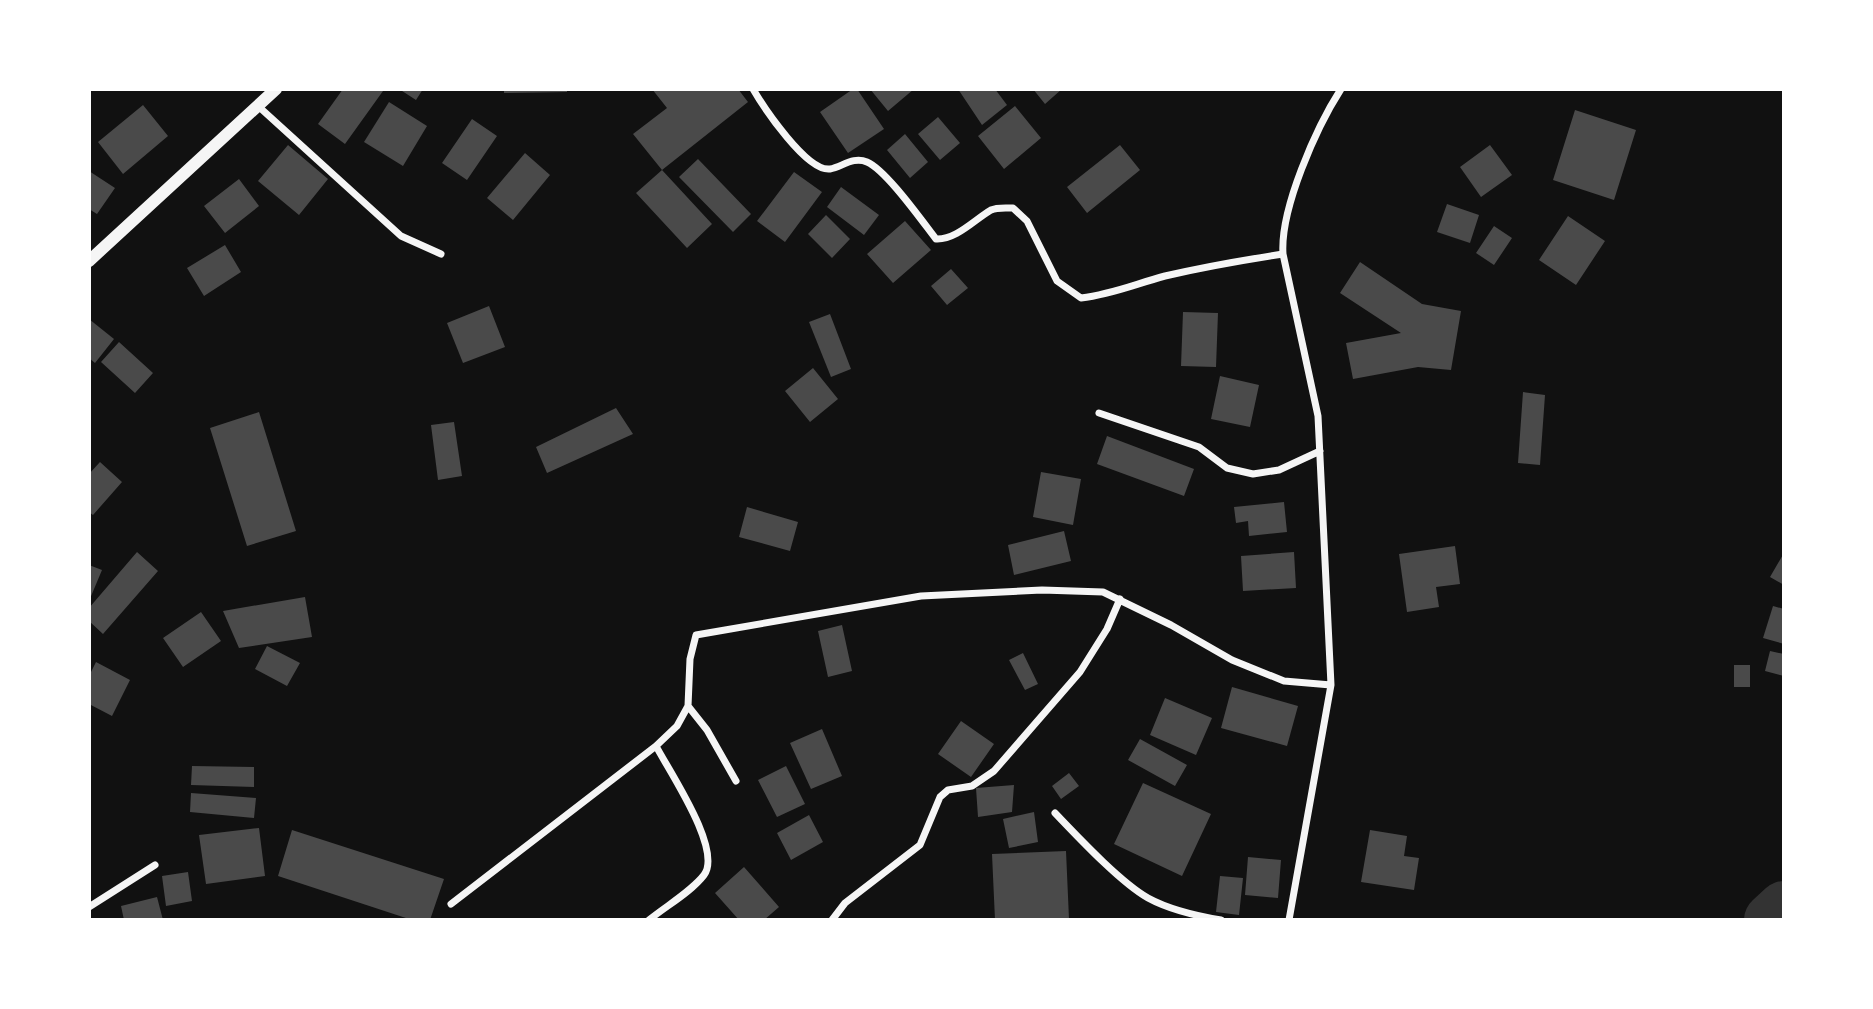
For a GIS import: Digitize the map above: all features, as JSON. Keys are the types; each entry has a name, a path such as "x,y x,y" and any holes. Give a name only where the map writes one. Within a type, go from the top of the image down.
{"street":[{"path":"89,261 276,89"},
{"path":"753,89 769,116 816,167 829,169 855,160 869,163 903,197 936,239 942,239 973,224 993,208 1013,208 1027,221 1057,281 1081,298 1114,294 1162,277 1198,269 1283,254"},
{"path":"1289,920 1331,685 1318,416 1283,254 1282,234 1291,200 1341,89"},
{"path":"258,106 401,236 441,254"},
{"path":"1100,413 1199,447 1227,468 1254,474 1279,470 1320,451"},
{"path":"451,904 656,746 677,726 688,706 690,659 696,635 920,596 1042,590 1102,592 1120,599 1232,660 1284,681 1331,685"},
{"path":"832,920 845,903 920,845 940,797 948,790 972,786 994,771 1080,672 1107,629 1120,599"},
{"path":"688,706 707,730 736,781"},
{"path":"649,920 705,874 709,857 705,836 656,746"},
{"path":"1055,813 1089,849 1147,898 1195,915 1221,920"},
{"path":"89,907 155,865"}],"building":[{"path":"343,89 383,91 345,144 318,124"},
{"path":"399,89 423,89 416,100"},
{"path":"504,89 567,89 567,92 504,93"},
{"path":"652,89 738,89 748,102 662,170 633,134 667,108"},
{"path":"853,89 857,89 884,129 848,153 820,112"},
{"path":"870,89 914,89 888,111"},
{"path":"958,89 995,89 1007,105 982,125"},
{"path":"1033,89 1062,89 1045,104"},
{"path":"389,102 427,126 403,166 364,142"},
{"path":"143,105 168,136 123,174 98,142"},
{"path":"1015,106 1041,138 1004,169 978,136"},
{"path":"1575,110 1636,130 1614,200 1553,180"},
{"path":"938,117 960,143 940,160 918,134"},
{"path":"472,119 497,136 467,180 442,163"},
{"path":"905,134 928,162 910,178 887,150"},
{"path":"288,145 328,179 299,215 258,181"},
{"path":"1120,145 1140,170 1087,213 1067,187"},
{"path":"1490,145 1512,175 1481,197 1460,167"},
{"path":"525,153 550,175 513,220 487,198"},
{"path":"698,159 751,214 733,232 679,177"},
{"path":"662,170 712,224 687,248 636,193"},
{"path":"89,171 115,188 97,214 89,209"},
{"path":"794,172 822,192 785,242 757,221"},
{"path":"239,179 259,206 225,233 204,206"},
{"path":"841,187 879,215 864,235 827,207"},
{"path":"1447,204 1479,215 1470,243 1437,232"},
{"path":"826,215 850,239 832,258 808,234"},
{"path":"1568,216 1605,241 1576,285 1539,260"},
{"path":"905,221 931,250 893,283 867,254"},
{"path":"1494,226 1512,238 1494,265 1476,253"},
{"path":"225,245 241,272 204,296 187,268"},
{"path":"1360,262 1422,304 1461,311 1451,370 1418,367 1353,379 1346,343 1401,333 1340,293"},
{"path":"951,269 968,288 947,305 931,286"},
{"path":"489,306 505,347 463,363 447,323"},
{"path":"1183,312 1218,313 1216,367 1181,366"},
{"path":"830,314 851,369 831,377 809,322"},
{"path":"89,319 114,339 95,363 89,358"},
{"path":"119,342 153,373 135,393 101,362"},
{"path":"813,368 838,399 810,422 785,391"},
{"path":"1220,376 1259,385 1250,427 1211,419"},
{"path":"1523,392 1545,395 1540,465 1518,463"},
{"path":"616,408 633,434 547,473 536,447"},
{"path":"259,412 296,531 247,546 210,428"},
{"path":"454,422 462,476 438,480 431,425"},
{"path":"1107,436 1194,469 1184,496 1097,464"},
{"path":"100,462 122,482 93,515 89,512 89,474"},
{"path":"1041,472 1081,479 1073,525 1033,517"},
{"path":"1284,502 1287,532 1249,536 1248,521 1236,523 1234,507"},
{"path":"747,507 798,522 790,551 739,537"},
{"path":"1064,531 1071,561 1014,575 1008,545"},
{"path":"1455,546 1460,584 1436,587 1439,607 1407,612 1399,554"},
{"path":"137,552 158,571 103,634 89,621 89,608"},
{"path":"1294,552 1296,588 1243,591 1241,556"},
{"path":"1784,553 1784,585 1770,577"},
{"path":"89,565 102,570 89,601"},
{"path":"305,597 312,637 239,648 223,611"},
{"path":"1773,606 1784,609 1784,644 1763,638"},
{"path":"201,612 221,641 183,667 163,638"},
{"path":"842,625 852,671 828,677 818,631"},
{"path":"267,646 300,663 287,686 255,669"},
{"path":"1770,651 1784,654 1784,676 1765,671"},
{"path":"1023,653 1038,684 1025,690 1009,660"},
{"path":"96,662 130,680 112,716 89,704 89,676"},
{"path":"1734,665 1750,665 1750,687 1734,687"},
{"path":"1232,687 1298,706 1287,746 1221,728"},
{"path":"1165,698 1212,718 1196,755 1150,735"},
{"path":"961,721 994,744 971,777 938,754"},
{"path":"822,729 842,776 811,789 790,743"},
{"path":"1140,739 1187,765 1175,786 1128,760"},
{"path":"192,766 254,767 254,787 191,785"},
{"path":"786,766 805,804 777,817 758,780"},
{"path":"1069,773 1079,786 1061,799 1052,786"},
{"path":"1143,783 1211,814 1182,876 1114,844"},
{"path":"1014,785 1012,812 978,817 976,788"},
{"path":"191,793 256,798 254,818 190,812"},
{"path":"1034,812 1038,842 1009,848 1003,819"},
{"path":"809,815 823,842 791,860 777,833"},
{"path":"259,828 265,876 206,884 199,835"},
{"path":"292,830 444,879 430,920 412,920 278,876"},
{"path":"1370,830 1407,836 1404,856 1419,858 1414,890 1361,882"},
{"path":"1066,851 1069,919 995,920 992,854"},
{"path":"1248,857 1281,860 1278,898 1245,895"},
{"path":"744,867 779,907 764,920 739,920 715,893"},
{"path":"188,872 192,901 166,906 162,876"},
{"path":"1220,876 1243,878 1239,915 1216,912"},
{"path":"157,897 163,920 124,920 121,906"}],"waterway":[{"path":"1771,920 1784,908"}]}
